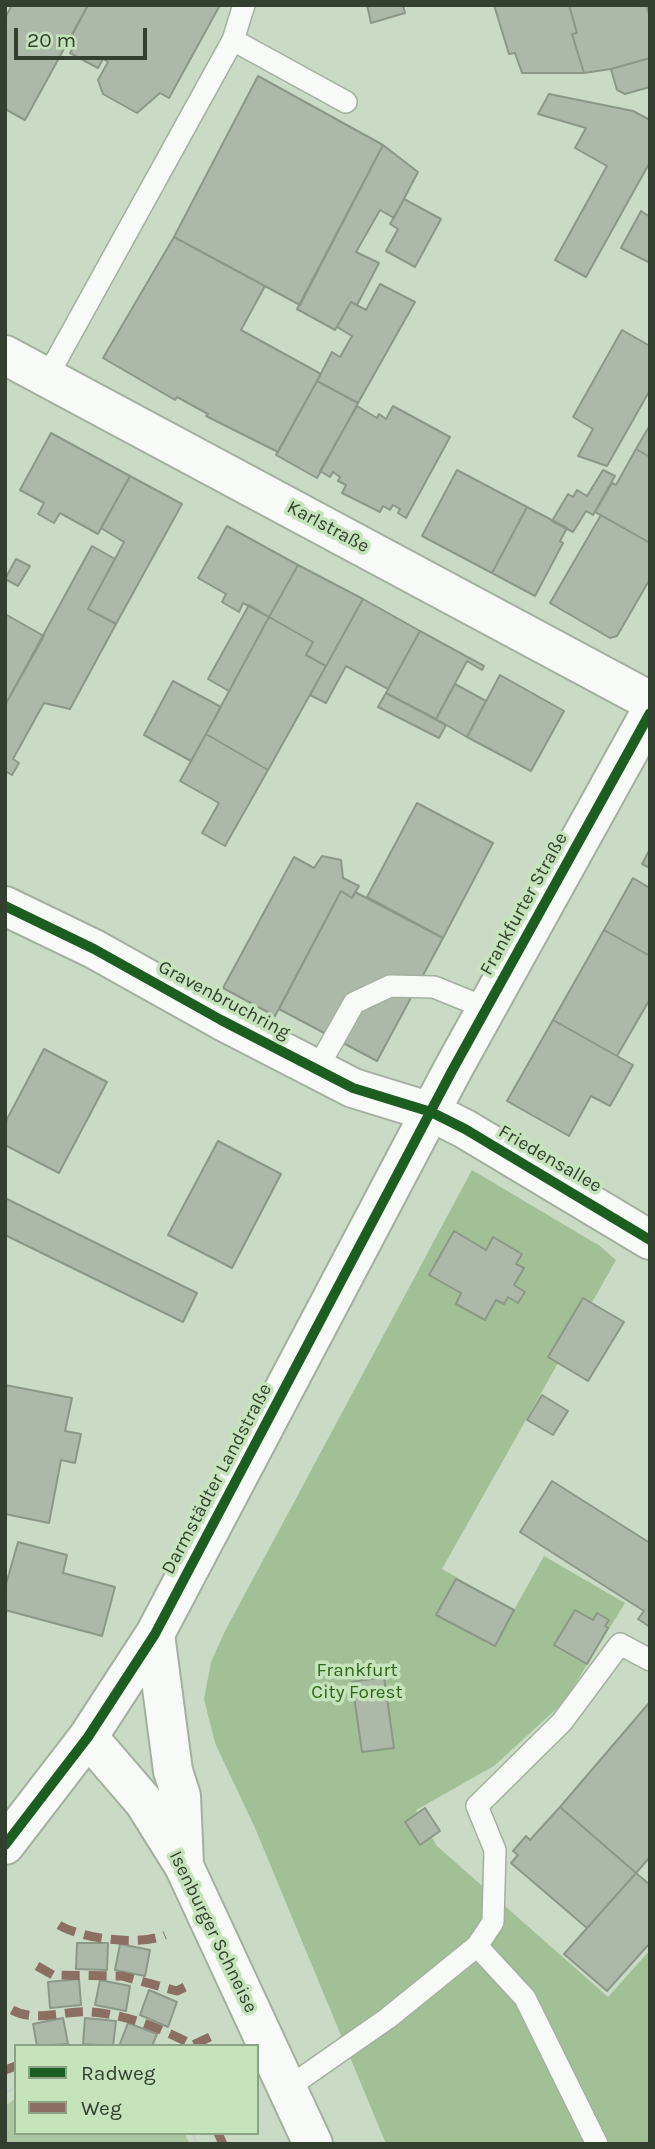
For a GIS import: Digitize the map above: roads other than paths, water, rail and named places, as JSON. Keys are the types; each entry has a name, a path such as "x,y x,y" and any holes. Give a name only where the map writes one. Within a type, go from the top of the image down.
{"main road":[{"name":"Karlstraße","path":"5,355 650,701"},
{"name":"Frankfurter Straße","path":"430,1112 650,713"},
{"name":"Gravenbruchring","path":"5,906 94,949 221,1020 371,1096 430,1112"},
{"name":"Friedensallee","path":"430,1112 466,1129 650,1240"},
{"name":"Darmstädter Landstraße","path":"5,1845 88,1737 155,1634 430,1112"},
{"path":"155,1634 173,1771 181,1796 184,1866"},
{"name":"Isenburger Schneise","path":"88,1737 144,1802 184,1866 289,2087 313,2144"}],"lane":[{"path":"47,377 233,40 244,5"},
{"path":"233,40 346,102"},
{"path":"317,1069 354,1003 390,986 434,987 486,1008"},
{"path":"289,2087 388,2018 477,1946 493,1922 495,1850 477,1806 562,1722 620,1644 650,1660"},
{"path":"477,1946 525,1998 597,2144"}],"tram line":[{"path":"5,2093 14,2088"},
{"path":"193,2135 198,2144"}],"park label":[{"name":"Frankfurt City Forest","path":"357,1682"}]}
